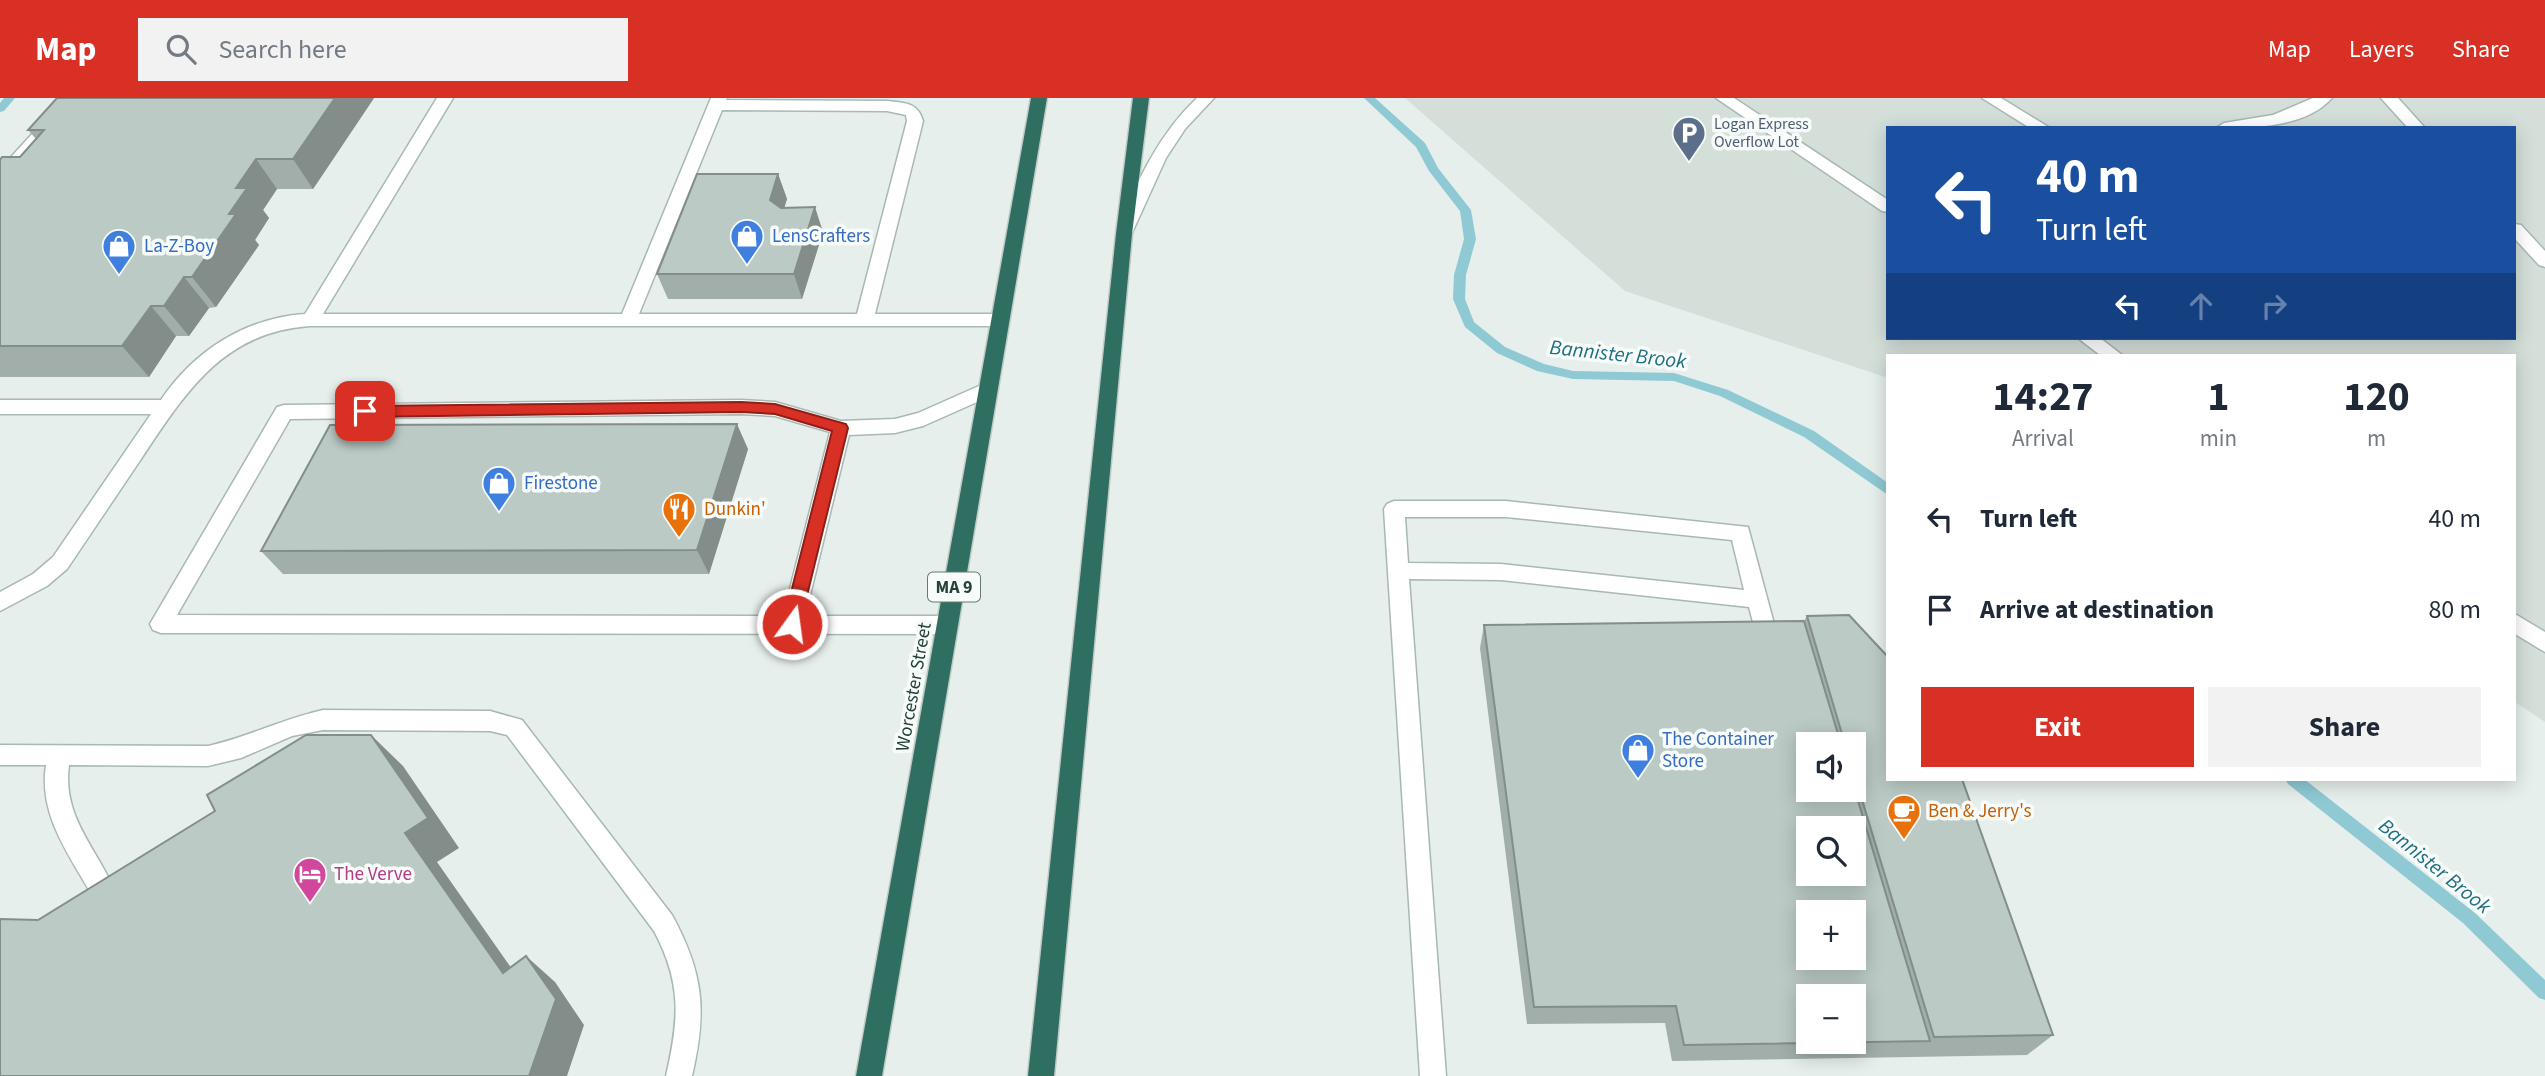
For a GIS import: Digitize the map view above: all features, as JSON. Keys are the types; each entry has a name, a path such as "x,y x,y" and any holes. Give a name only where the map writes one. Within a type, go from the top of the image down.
{"highway":[{"name":"Worcester Street","path":"870,1066 1039,98"},
{"path":"1041,1076 1124,234 1140,98"}],"street":[{"path":"0,179 73,98"},
{"path":"310,320 445,98"},
{"path":"1124,234 1139,193 1155,163 1182,123 1206,98"},
{"path":"1724,98 1886,205"},
{"path":"1990,98 2039,126"},
{"path":"2235,126 2281,118 2308,108 2324,98"},
{"path":"2389,98 2415,126"},
{"path":"628,320 717,102 887,106 906,108 913,113 915,121 863,320"},
{"path":"2516,230 2545,261"},
{"path":"0,602 30,587 60,563 166,407 195,371 238,338 273,323 310,320 1000,320"},
{"path":"2090,340 2111,354"},
{"path":"947,625 161,624 284,412 741,407 775,409 841,428 909,424 988,389"},
{"path":"0,407 166,407"},
{"path":"792,624 841,428"},
{"path":"1433,1076 1394,509 1506,509 1741,533 1766,635"},
{"path":"1398,571 1501,572 1758,600"},
{"path":"2516,624 2545,643"},
{"path":"0,755 208,756 241,748 289,727 323,720 490,721 514,727 676,943 685,964 689,994 689,1023 679,1076"},
{"path":"60,756 54,781 57,807 102,889"},
{"path":"853,1076 870,1066"}],"shaded area":[{"path":"1405,98 2545,98 2545,722 2516,703 2516,354 1886,354 1886,377 1625,291"}],"building":[{"path":"57,98 335,98 293,159 256,159 236,188 247,188 229,214 236,214 192,277 184,277 164,306 151,306 122,346 0,346 0,160 2,157 20,157 44,130 28,130"},
{"name":"LensCrafters","path":"697,174 778,174 770,200 781,208 815,207 794,274 657,274"},
{"path":"737,424 697,550 261,551 330,425"},
{"name":"Ben & Jerry's","path":"1849,615 1886,655 1886,781 1963,781 2053,1035 1934,1037 1863,802 1866,802 1866,732 1841,732 1807,616"},
{"name":"The Container Store","path":"1804,621 1837,732 1796,732 1796,802 1858,802 1863,816 1796,816 1796,886 1866,886 1866,827 1930,1041 1866,1042 1866,984 1796,984 1796,1043 1684,1045 1676,1006 1534,1007 1484,625"},
{"name":"The Verve","path":"306,735 371,735 428,818 405,833 503,973 526,956 556,999 529,1076 0,1076 0,919 38,920 215,811 207,795"}],"waterway":[{"path":"0,109 10,98"},
{"name":"Bannister Brook","path":"1369,98 1421,145 1433,169 1465,210 1470,239 1460,275 1459,299 1469,324 1501,350 1541,368 1573,375 1674,377 1724,393 1809,434 1886,489"},
{"name":"Bannister Brook","path":"2296,781 2469,918 2545,992"}],"place":[{"name":"Logan Express Overflow Lot","path":"1689,163"},
{"name":"LensCrafters","path":"747,266"},
{"name":"La-Z-Boy","path":"119,276"},
{"name":"Firestone","path":"499,513"},
{"name":"Dunkin'","path":"679,539"},
{"name":"The Container Store","path":"1638,780"},
{"name":"Ben & Jerry's","path":"1904,841"},
{"name":"The Verve","path":"310,904"}],"route":[{"path":"365,411 741,407 790,412 841,428 792,624"}]}
